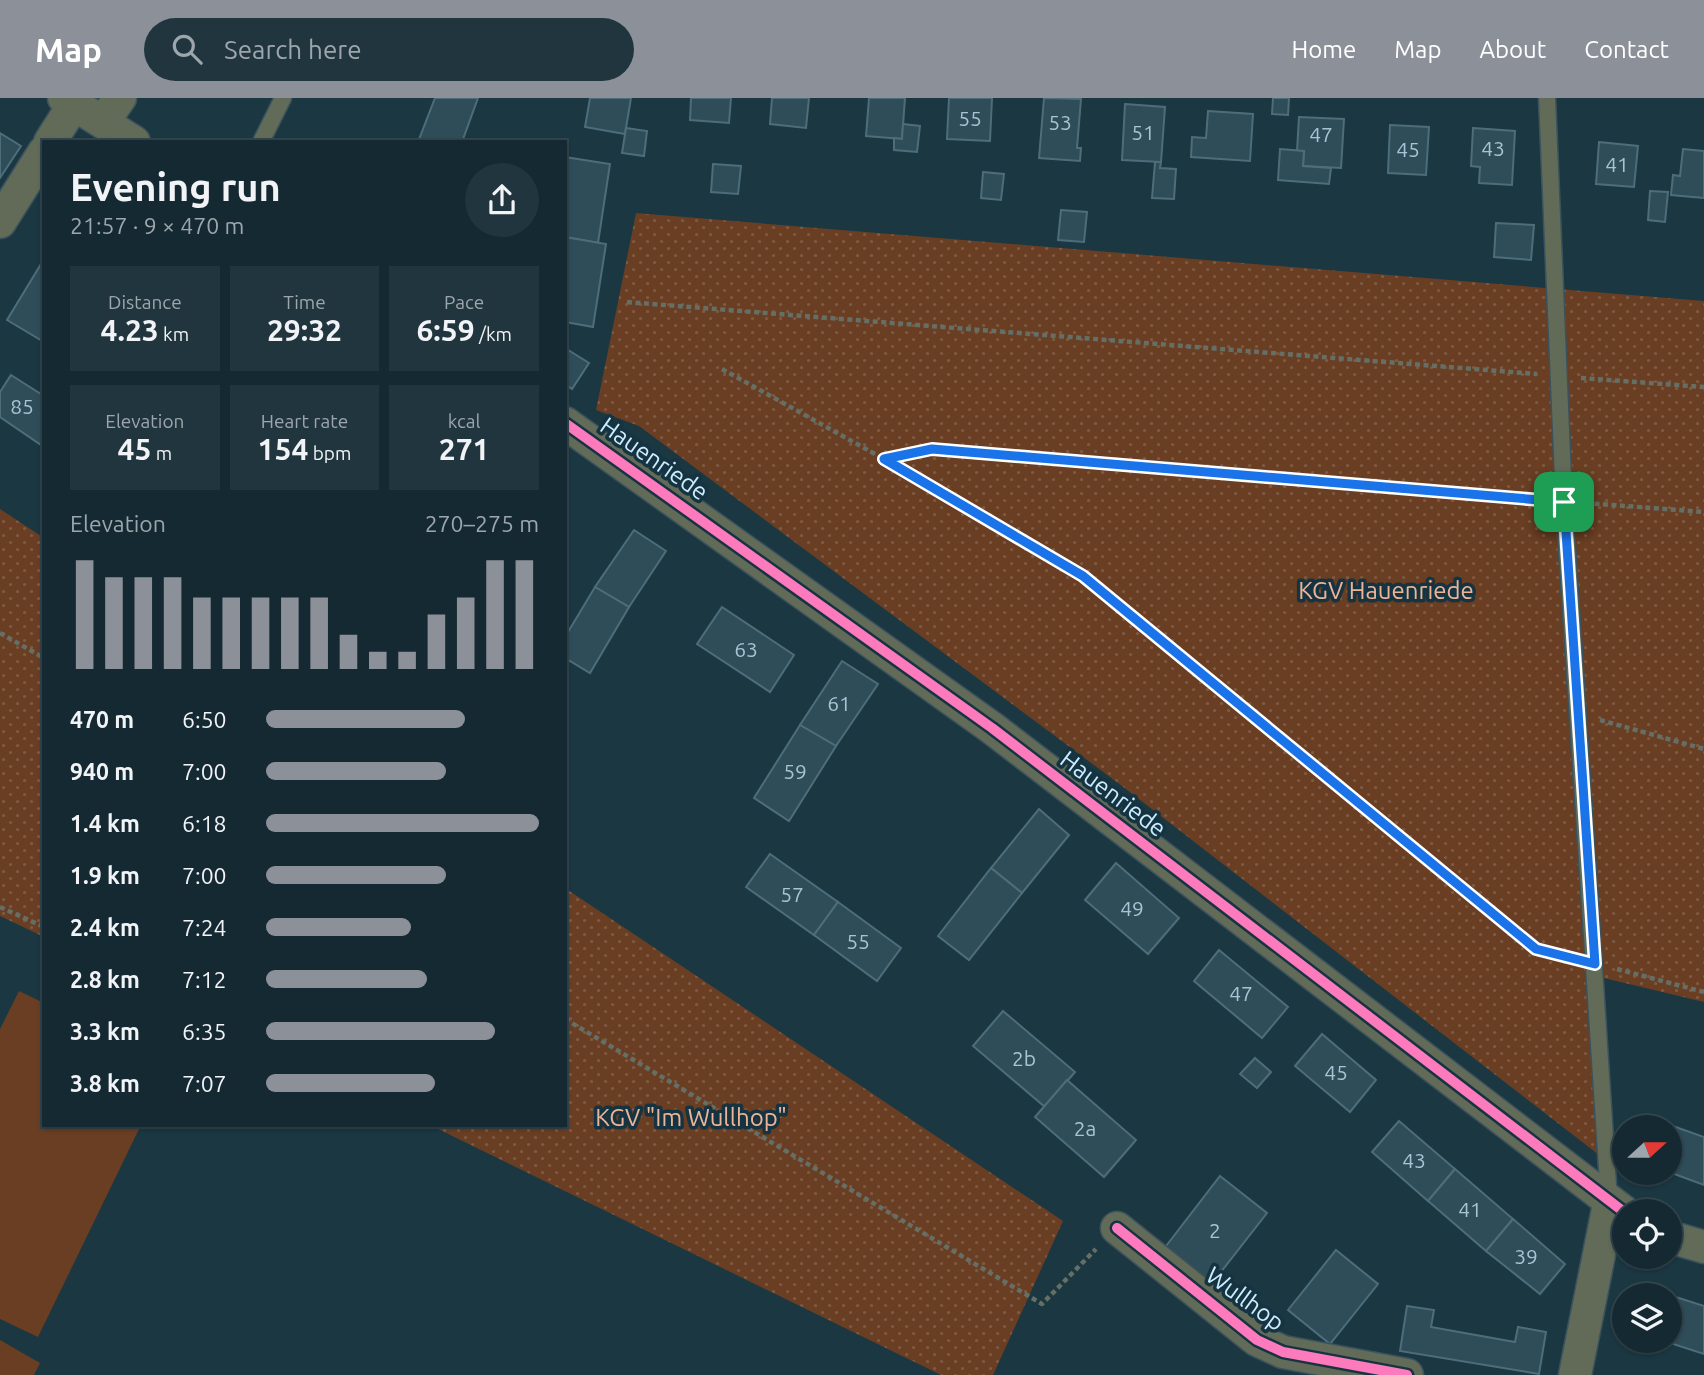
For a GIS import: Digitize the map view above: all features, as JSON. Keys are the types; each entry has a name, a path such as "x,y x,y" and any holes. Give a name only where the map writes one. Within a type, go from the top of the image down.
{"street":[{"path":"52,140 69,101 111,110 133,140"},
{"path":"0,222 42,155"},
{"name":"Hauenriede","path":"567,424 992,728 1573,1171 1612,1204"},
{"name":"Wullhop","path":"1116,1228 1257,1340 1283,1352 1407,1375"},
{"path":"1575,1375 1612,1228"},
{"path":"1682,1241 1704,1247"}],"lane":[{"path":"262,140 283,98"},
{"path":"1547,98 1564,502 1577,714 1595,964 1616,1199"}],"path":[{"path":"627,302 1704,387"},
{"path":"722,369 884,459 1083,576 1536,949 1704,992"},
{"path":"884,459 932,449 1704,512"},
{"path":"0,633 42,657"},
{"path":"1577,714 1704,750"},
{"path":"0,907 42,926"},
{"path":"567,1020 1042,1304 1116,1228"}],"green space":[{"name":"KGV Hauenriede","path":"636,213 1704,301 1704,1002 1587,974 1599,1155 1122,786 639,426 596,410"},
{"path":"0,509 42,537 42,936 0,916"},
{"name":"KGV \"Im Wullhop\"","path":"567,889 1063,1221 993,1375 941,1375 434,1127 567,1127"},
{"path":"19,991 42,1002 42,1127 140,1127 38,1337 0,1319 0,1029"},
{"path":"0,1340 40,1363 34,1375 0,1375"}],"building":[{"path":"435,98 478,98 463,140 419,140"},
{"path":"590,98 631,98 625,134 585,127"},
{"path":"691,98 731,98 729,123 690,120"},
{"path":"772,98 809,98 806,128 770,124"},
{"path":"869,98 905,98 902,139 866,136"},
{"path":"949,98 992,98 990,141 947,139"},
{"path":"1044,98 1081,99 1077,148 1081,148 1080,161 1039,158"},
{"path":"1273,98 1289,98 1288,115 1272,114"},
{"path":"1125,104 1165,107 1161,162 1122,160"},
{"path":"1208,111 1253,114 1250,161 1191,157 1192,137 1206,138"},
{"path":"1299,117 1344,119 1341,168 1303,166 1304,151 1297,151"},
{"path":"903,124 920,126 917,152 894,150 894,138 902,139"},
{"path":"1390,125 1429,127 1426,175 1388,173"},
{"path":"626,128 647,131 644,156 622,153"},
{"path":"1473,128 1515,131 1512,185 1479,183 1480,167 1471,166"},
{"path":"0,133 21,146 0,178"},
{"path":"1599,142 1638,146 1634,187 1596,184"},
{"path":"1280,149 1304,151 1303,166 1331,168 1329,184 1278,180"},
{"path":"1683,149 1704,151 1704,198 1671,195 1673,175 1680,176"},
{"path":"567,157 610,164 598,243 567,237"},
{"path":"1155,162 1161,162 1160,168 1176,169 1174,199 1152,198"},
{"path":"713,164 741,166 738,194 711,192"},
{"path":"983,172 1004,174 1001,200 981,198"},
{"path":"1650,191 1668,192 1665,222 1648,220"},
{"path":"1061,210 1087,212 1084,242 1058,240"},
{"path":"1496,223 1534,225 1531,260 1494,257"},
{"path":"567,237 606,244 593,327 567,322"},
{"path":"42,262 42,341 7,320"},
{"path":"567,349 589,363 572,389 567,385"},
{"path":"11,375 42,395 42,446 0,417 0,392"},
{"path":"634,530 666,551 629,607 595,587"},
{"path":"595,587 629,607 590,673 567,659 567,634"},
{"path":"722,607 794,655 770,692 697,644"},
{"path":"842,661 878,684 836,746 800,725"},
{"path":"800,725 836,746 789,821 754,798"},
{"path":"1039,809 1069,835 1022,893 991,868"},
{"path":"770,854 838,902 814,935 746,887"},
{"path":"1116,863 1179,918 1148,954 1085,900"},
{"path":"991,868 1022,893 969,960 938,936"},
{"path":"838,902 901,948 877,981 814,935"},
{"path":"1219,950 1288,1007 1262,1038 1194,981"},
{"path":"1003,1011 1075,1072 1045,1107 973,1046"},
{"path":"1322,1034 1376,1080 1350,1112 1295,1066"},
{"path":"1255,1058 1271,1072 1257,1088 1240,1074"},
{"path":"1067,1080 1136,1140 1104,1177 1035,1117"},
{"path":"1399,1121 1455,1169 1428,1201 1372,1152"},
{"path":"1682,1129 1704,1137 1704,1185 1682,1177"},
{"path":"1455,1169 1513,1219 1486,1251 1428,1201"},
{"path":"1220,1176 1267,1213 1210,1286 1163,1250"},
{"path":"1513,1219 1565,1264 1540,1294 1486,1251"},
{"path":"1336,1250 1378,1284 1330,1344 1288,1310"},
{"path":"1682,1299 1704,1306 1704,1354 1682,1347"},
{"path":"1407,1306 1434,1310 1431,1327 1515,1342 1518,1327 1546,1332 1539,1374 1400,1351"}],"cycle path":[{"path":"567,424 992,728 1612,1203"},
{"path":"1117,1228 1257,1340 1283,1352 1407,1375"}],"route":[{"path":"932,449 1564,502 1595,964 1536,949 1083,576 884,459 932,449"}]}
